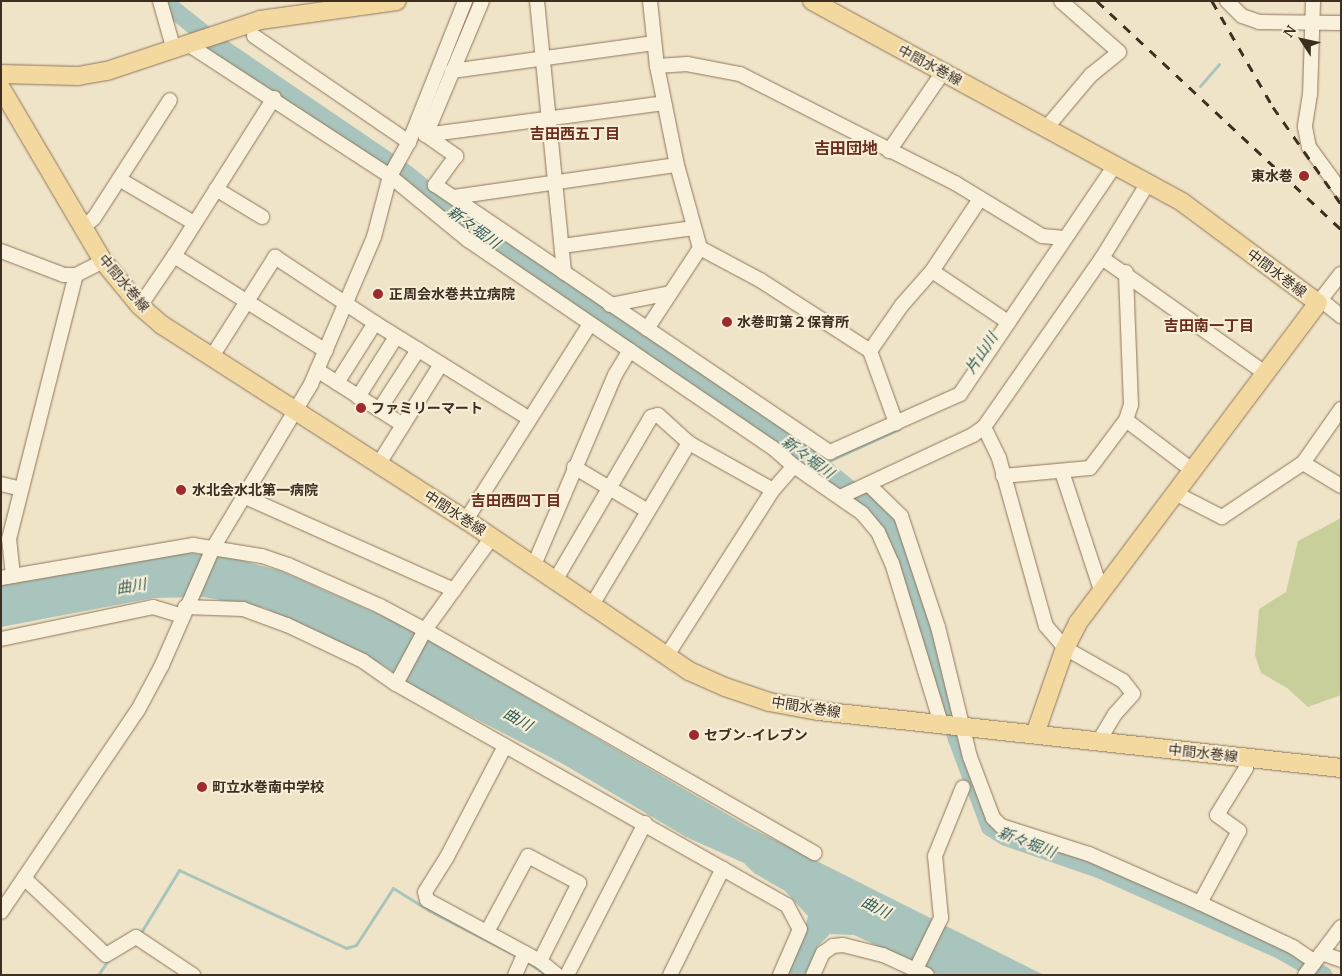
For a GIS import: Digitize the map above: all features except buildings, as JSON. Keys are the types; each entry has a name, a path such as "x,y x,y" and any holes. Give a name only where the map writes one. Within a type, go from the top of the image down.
{"main road":[{"path":"1,74 78,76 125,67 237,28 281,16 397,1"},
{"name":"中間水巻線","path":"812,1 1047,126 1182,202 1319,302 1100,590 1065,648 1036,734"},
{"name":"中間水巻線","path":"1,88 103,261 140,306 162,325 211,358 296,408 378,465 556,579 666,657 725,688 769,702 819,711 1341,768"}],"street":[{"path":"149,1 161,4 188,45 274,98 390,176 468,240 773,448 794,466 862,513 878,532 892,563 940,724"},
{"path":"416,136 465,1"},
{"path":"1,912 138,710 162,665 185,608 212,551 317,370 374,237 390,176 416,136 452,71 482,1"},
{"path":"536,1 564,273"},
{"path":"650,1 657,66 664,103 677,165 700,248 760,280 870,350 896,423"},
{"path":"1047,126 1091,75 1119,52 1061,1"},
{"path":"1227,1 1242,16 1259,22 1341,23"},
{"path":"1313,1 1314,22 1305,127 1309,147 1341,192"},
{"path":"254,36 416,136 456,156 435,185 830,452 960,394 1115,165"},
{"path":"452,71 654,43"},
{"path":"657,66 711,66 740,74 980,198 1042,236 1064,238"},
{"path":"889,150 943,72"},
{"path":"140,306 174,256 274,98"},
{"path":"84,227 94,218 170,100"},
{"path":"416,136 548,120 664,103"},
{"path":"454,197 677,165"},
{"path":"120,178 194,223"},
{"path":"840,497 973,435 984,427 1102,258 1148,183"},
{"path":"216,189 262,217"},
{"path":"870,350 902,305 932,271 980,198"},
{"path":"562,246 694,228"},
{"path":"647,329 700,248"},
{"path":"1,251 55,274 76,275 103,261"},
{"path":"174,256 326,351"},
{"path":"211,358 275,257 396,337 530,418"},
{"path":"1102,258 1126,272 1265,373"},
{"path":"932,271 1008,322"},
{"path":"1003,476 1090,468 1126,420 1131,405 1126,272"},
{"path":"1341,274 1319,302 1341,316"},
{"path":"76,275 9,539 5,575 171,547 262,556 288,565 380,606 424,633 815,853"},
{"path":"610,305 670,293"},
{"path":"337,383 375,323"},
{"path":"466,520 590,324"},
{"path":"358,397 396,337"},
{"path":"379,410 418,350"},
{"path":"534,565 615,374 630,350"},
{"path":"378,465 441,364"},
{"path":"317,370 403,425"},
{"path":"1175,493 1222,516 1303,463 1341,409"},
{"path":"556,579 651,417 658,415 689,443 774,490"},
{"path":"1126,420 1192,470"},
{"path":"984,427 999,458 1046,626 1065,648 1122,681 1133,694 1115,714 1099,741"},
{"path":"592,605 689,443"},
{"path":"1303,463 1341,486"},
{"path":"666,657 774,490 794,466"},
{"path":"574,467 648,510"},
{"path":"1062,472 1100,590"},
{"path":"1,484 21,489"},
{"path":"868,484 901,516 938,627 965,727 970,757 990,810 1001,826 1089,854 1293,947 1317,957 1341,960"},
{"path":"244,496 454,590"},
{"path":"398,681 424,633 492,538"},
{"path":"1,639 153,606 243,609 265,617 363,661 505,746 645,823 787,905 800,929 780,975"},
{"path":"505,746 447,857 425,892 427,900 540,961 558,975"},
{"path":"1200,903 1239,831 1217,815 1246,768 1245,758"},
{"path":"814,975 823,953 833,946 843,945 921,972 941,918 935,856 963,787"},
{"path":"567,975 645,823"},
{"path":"487,932 528,856 579,883 540,961"},
{"path":"670,975 723,868"},
{"path":"24,878 106,955 136,937 193,975"},
{"path":"1305,975 1341,927"},
{"path":"515,975 525,953"}],"green space":[{"path":"1341,518 1341,695 1308,707 1287,688 1261,673 1255,655 1259,609 1286,592 1298,541"}],"water":[{"name":"曲川","path":"189,553 233,558 281,571 403,625 749,827 1044,975 939,975 854,935 830,934 818,946 805,975 787,975 802,940 808,916 785,891 754,873 744,863 686,837 563,764 414,687 383,665 265,608 203,597 153,598 1,627 1,585 150,557"}],"waterway":[{"name":"新々堀川","path":"163,1 219,46 404,172 471,226 820,465 873,508 886,521 903,557 957,739 990,827 1006,837 1099,869 1282,951 1323,975"},
{"name":"片山川","path":"1200,86 1219,64"},
{"name":"片山川","path":"820,465 899,429"},
{"path":"140,934 179,870 346,948 356,945 393,888 430,911 519,957"},
{"path":"98,975 108,960"},
{"path":"526,961 544,973"}],"railway":[{"path":"1097,1 1341,229"},
{"path":"1212,1 1273,107 1341,204"}],"place":[{"name":"東水巻","path":"1304,176"},
{"name":"正周会水巻共立病院","path":"378,294"},
{"name":"水巻町第２保育所","path":"727,322"},
{"name":"ファミリーマート","path":"361,408"},
{"name":"水北会水北第一病院","path":"181,490"},
{"name":"セブン-イレブン","path":"694,735"},
{"name":"町立水巻南中学校","path":"202,787"}],"district":[{"name":"吉田西五丁目","path":"575,134"},
{"name":"吉田団地","path":"846,148"},
{"name":"吉田南一丁目","path":"1209,326"},
{"name":"吉田西四丁目","path":"516,501"}]}
